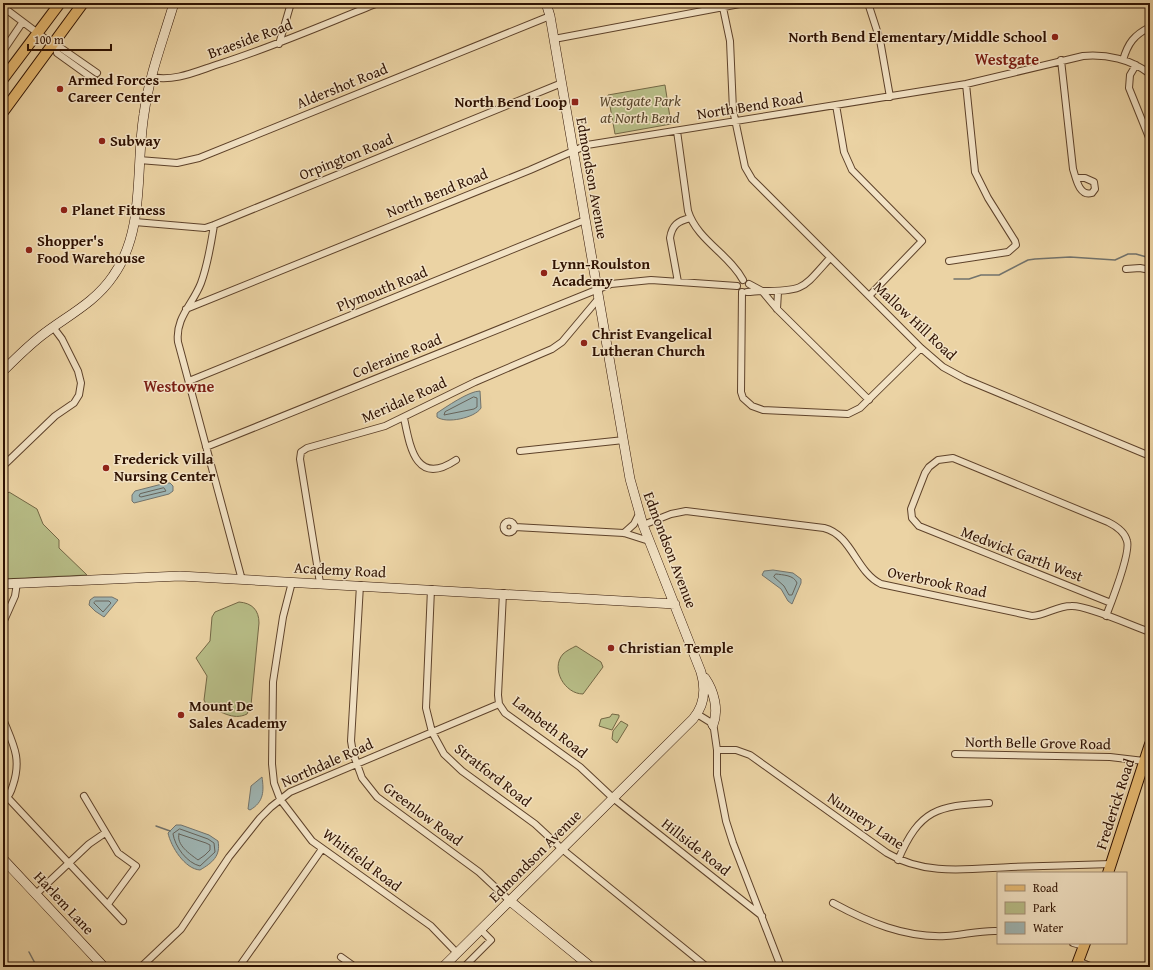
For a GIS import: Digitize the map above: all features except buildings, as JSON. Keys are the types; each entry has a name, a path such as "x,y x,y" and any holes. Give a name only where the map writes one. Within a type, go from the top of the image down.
{"main road":[{"path":"3,79 60,3"},
{"path":"3,112 54,46 83,3"},
{"path":"3,371 26,348 90,301 108,283 127,252 135,222 143,115 151,77 174,3"},
{"name":"Edmondson Avenue","path":"443,967 697,714 704,696 702,672 643,525 630,479 550,16 546,3"},
{"name":"Edmondson Avenue","path":"550,3 550,16"},
{"name":"Academy Road","path":"3,584 149,576 360,585 675,604"},
{"path":"702,672 709,683 716,710 713,726"},
{"name":"Frederick Road","path":"1110,868 1146,767 1150,744"},
{"name":"Harlem Lane","path":"3,859 104,967"},
{"path":"510,901 591,967"},
{"path":"1077,964 1084,945"}],"street":[{"path":"278,44 291,3"},
{"name":"Braeside Road","path":"151,77 162,79 182,76 253,54 361,6 378,3"},
{"path":"554,39 723,5 745,3"},
{"path":"868,3 880,40 890,97"},
{"name":"Mallow Hill Road","path":"723,5 730,41 732,93 736,121 742,157 748,173 830,258 921,348 942,366 965,379 1150,456"},
{"path":"3,7 54,46 61,48 97,73"},
{"name":"Aldershot Road","path":"139,160 177,163 199,158 550,16"},
{"path":"3,51 22,23"},
{"path":"1123,60 1126,49 1133,37 1150,26"},
{"path":"54,46 57,53 96,81"},
{"name":"North Bend Road","path":"186,309 587,145 966,84 1061,60 1094,55 1123,60 1136,65 1150,74"},
{"path":"1061,60 1072,162 1076,178"},
{"path":"1136,65 1130,75 1129,88 1150,140"},
{"name":"Orpington Road","path":"135,222 205,228 562,84"},
{"path":"949,261 1008,252 1016,245 988,198 975,172 966,84"},
{"path":"836,105 844,152 852,170 858,179 922,241 869,296"},
{"path":"677,130 690,218 697,228 738,270 743,280 762,291 777,309 869,400"},
{"path":"678,282 670,238 671,233 680,221 690,218"},
{"name":"Plymouth Road","path":"189,381 585,220"},
{"path":"214,225 204,273 186,309 177,333 242,580"},
{"path":"743,280 739,282 737,286 738,290 744,292 791,291 803,286 830,258"},
{"path":"1126,269 1140,268 1150,270"},
{"name":"Coleraine Road","path":"206,447 611,284 636,281 737,286"},
{"path":"744,292 750,288 749,284"},
{"path":"744,292 741,392 743,398 752,406 763,410 848,414 860,408 869,400 921,348"},
{"path":"777,309 778,292"},
{"name":"Meridale Road","path":"320,583 300,459 301,452 307,448 376,430 404,418 475,382 552,349 562,342 599,298"},
{"path":"3,466 55,416 74,403 80,395 81,383 78,371 62,339 53,327"},
{"path":"404,418 410,450 422,465 434,469 440,468 456,460"},
{"path":"520,451 624,440"},
{"name":"Medwick Garth West","path":"953,458 1108,522 1120,531 1127,542 1127,552 1111,603 924,529 912,518 911,509 912,502 929,467 938,460 953,458"},
{"name":"Overbrook Road","path":"643,525 679,511 686,510 824,528 831,530 840,536 869,577 881,584 1032,616 1046,614 1062,607 1083,607 1150,632"},
{"path":"624,533 634,524 639,514"},
{"path":"515,527 624,533 649,541"},
{"name":"Whitfield Road","path":"292,582 277,651 272,704 272,764 274,783 280,798 302,828 322,849 430,926 457,953"},
{"path":"3,623 12,603 17,583"},
{"name":"Greenlow Road","path":"360,585 351,726 353,753 362,778 377,797 479,872 510,901"},
{"name":"Stratford Road","path":"431,589 425,696 427,713 432,732 444,754 452,763 535,824 562,849 707,967"},
{"name":"Lambeth Road","path":"503,593 498,684 499,704 512,719 580,767 613,798"},
{"path":"1106,616 1111,603"},
{"name":"Northdale Road","path":"141,967 180,929 245,836 280,798 290,792 499,704"},
{"path":"697,714 710,722 713,726 717,750 717,775 721,799 733,843 781,967"},
{"path":"3,719 15,751 18,767 5,799 70,863 123,921"},
{"name":"Nunnery Lane","path":"717,750 736,750 750,755 898,860 915,866 940,870 1110,868"},
{"name":"North Belle Grove Road","path":"955,754 1110,757 1146,767"},
{"path":"84,796 118,853 136,866 108,904"},
{"name":"Hillside Road","path":"613,798 762,916"},
{"path":"898,860 908,838 930,814 946,807 989,803"},
{"path":"36,894 89,844 105,832"},
{"path":"239,967 322,849"},
{"path":"833,903 872,923 908,933 948,936 997,931"},
{"path":"464,967 491,940 481,930"},
{"path":"341,957 355,967"},
{"path":"1077,964 1092,967"}],"green space":[{"name":"Westgate Park at North Bend","path":"665,85 671,124 615,134 608,95"},
{"path":"3,491 7,494 9,492 37,509 43,524 59,540 59,548 87,575 3,579"},
{"path":"239,602 248,604 254,608 258,614 259,623 251,705 247,714 242,716 231,716 206,704 204,700 207,676 196,658 210,641 212,617 215,612"},
{"path":"576,646 601,662 603,667 583,694 570,690 565,685 561,680 558,667 559,660 563,654"},
{"path":"612,714 619,715 619,717 612,730 599,726 601,719 610,717"},
{"path":"621,721 628,725 617,743 612,739 613,731"}],"water":[{"path":"480,391 481,408 478,412 467,417 453,420 441,419 437,417 437,413 452,403 464,396"},
{"path":"170,483 173,486 173,491 169,494 134,503 132,501 132,495 135,491"},
{"path":"773,570 793,573 801,579 801,583 792,604 788,601 781,589 762,575 764,571"},
{"path":"94,597 112,597 118,600 104,617 89,605 90,600"},
{"path":"262,777 262,796 255,807 250,810 248,809 251,786"},
{"path":"176,825 181,825 209,835 218,841 219,846 217,855 212,862 200,870 194,869 184,862 175,851 168,833"}],"waterway":[{"path":"954,279 969,279 981,275 999,275 1028,260 1035,259 1070,257 1115,260 1128,254 1136,254 1150,258"},
{"path":"156,826 170,831"},
{"path":"29,952 37,967"}],"place":[{"name":"North Bend Elementary/Middle School","path":"1055,37"},
{"name":"Armed Forces Career Center","path":"60,89"},
{"name":"North Bend Loop","path":"575,102"},
{"name":"Subway","path":"102,141"},
{"name":"Planet Fitness","path":"64,210"},
{"name":"Shopper's Food Warehouse","path":"29,250"},
{"name":"Lynn-Roulston Academy","path":"544,273"},
{"name":"Christ Evangelical Lutheran Church","path":"584,343"},
{"name":"Frederick Villa Nursing Center","path":"106,468"},
{"name":"Christian Temple","path":"611,648"},
{"name":"Mount De Sales Academy","path":"181,715"}],"district":[{"name":"Westgate","path":"1007,59"},
{"name":"Westowne","path":"179,386"}]}
